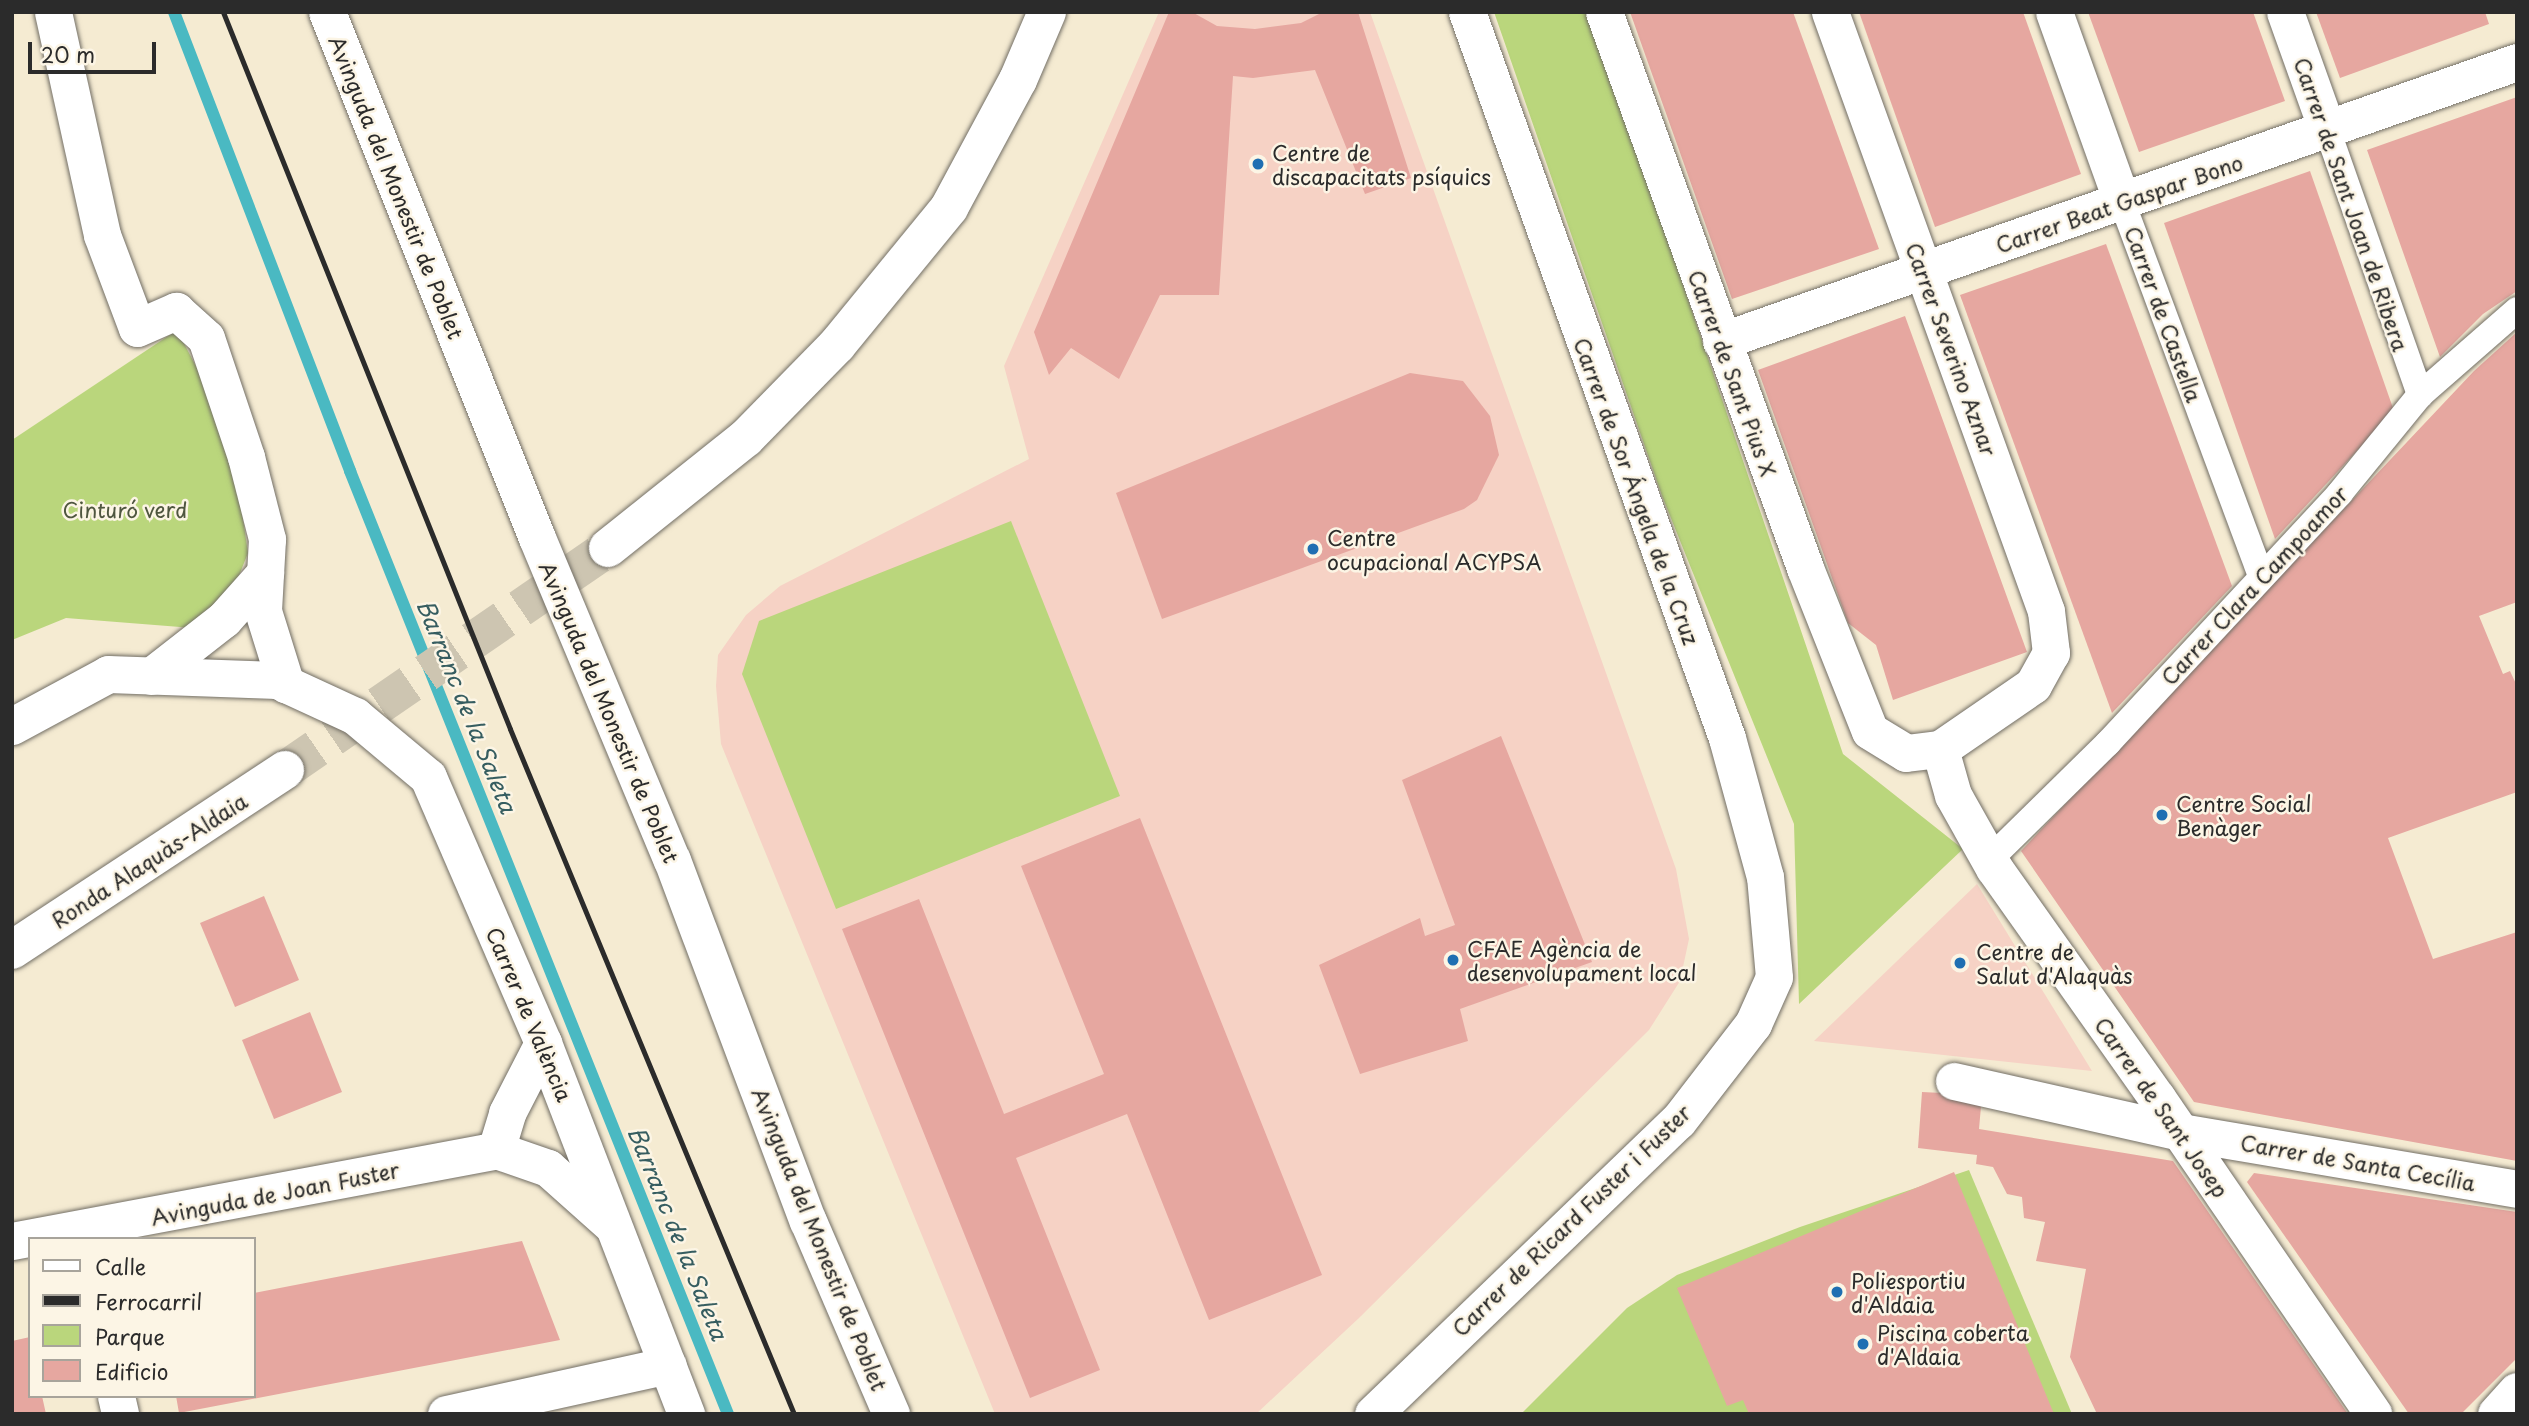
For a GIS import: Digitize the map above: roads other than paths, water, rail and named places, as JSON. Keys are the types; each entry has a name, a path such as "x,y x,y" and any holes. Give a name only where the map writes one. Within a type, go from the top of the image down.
{"street":[{"path":"53,12 102,235 137,328 176,311 206,338 246,457 267,539 263,611 286,685"},
{"name":"Avinguda del Monestir de Poblet","path":"327,12 537,538 673,860 808,1221 891,1414"},
{"path":"608,548 746,438 836,345 932,229 949,208 1018,80 1047,12"},
{"name":"Carrer de Sor Ángela de la Cruz","path":"1467,12 1727,738 1765,877 1774,977"},
{"name":"Carrer de Sant Pius X","path":"1604,12 1804,568 1870,731 1906,753 1940,749"},
{"name":"Carrer Severino Aznar","path":"1830,12 2046,611 2051,653 2033,685 1940,749"},
{"name":"Carrer de Castella","path":"2054,12 2261,576"},
{"name":"Carrer de Sant Joan de Ribera","path":"2285,12 2420,396"},
{"name":"Carrer Beat Gaspar Bono","path":"1721,341 2517,62"},
{"name":"Carrer Clara Campoamor","path":"1989,860 2108,743 2340,493 2420,396 2517,310"},
{"path":"151,676 224,619 265,573"},
{"path":"12,726 108,674 277,680 286,685"},
{"name":"Carrer de València","path":"286,685 355,716 428,777 543,1043 617,1229 686,1414"},
{"name":"Carrer de Sant Josep","path":"1940,749 1953,794 1989,860 2181,1132 2373,1414"},
{"name":"Ronda Alaquàs-Aldaia","path":"12,950 285,770"},
{"name":"Carrer de Ricard Fuster i Fuster","path":"1373,1414 1678,1121 1753,1024 1774,977"},
{"path":"496,1150 508,1113 543,1043"},
{"name":"Carrer de Santa Cecília","path":"1954,1081 2181,1132 2517,1189"},
{"name":"Avinguda de Joan Fuster","path":"49,1237 77,1234 496,1150 548,1168 617,1229"},
{"path":"446,1414 668,1365"},
{"path":"2496,1414 2517,1391"}],"waterway":[{"name":"Barranc de la Saleta","path":"174,12 350,471 728,1414"}],"tunnel":[{"path":"285,770 608,548"}],"railway":[{"path":"223,12 510,729 794,1414"}],"place":[{"name":"Centre de discapacitats psíquics","path":"1258,164"},
{"name":"Centre ocupacional ACYPSA","path":"1313,549"},
{"name":"Centre Social Benàger","path":"2162,815"},
{"name":"CFAE Agència de desenvolupament local","path":"1453,960"},
{"name":"Centre de Salut d'Alaquàs","path":"1960,963"},
{"name":"Poliesportiu d'Aldaia","path":"1837,1292"},
{"name":"Piscina coberta d'Aldaia","path":"1863,1344"}],"park label":[{"name":"Cinturó verd","path":"125,509"}]}
